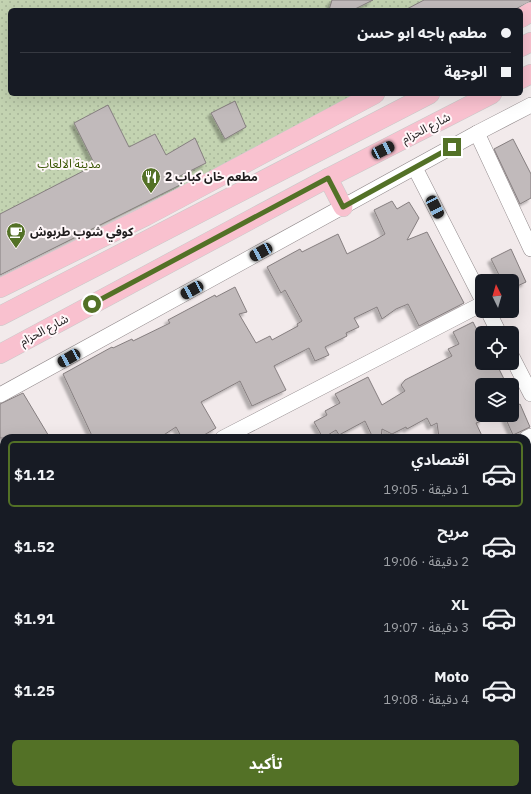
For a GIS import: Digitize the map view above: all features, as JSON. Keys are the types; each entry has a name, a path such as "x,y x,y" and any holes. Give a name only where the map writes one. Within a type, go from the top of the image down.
{"main road":[{"path":"0,288 146,216 371,96"},
{"path":"0,316 52,291 426,96"},
{"name":"شارع الحزام","path":"0,354 328,178 488,96"},
{"path":"247,161 280,172"},
{"path":"328,178 343,207"},
{"path":"0,307 52,291"}],"street":[{"path":"0,395 477,133 531,105"},
{"path":"477,133 529,242"},
{"path":"415,168 475,285"},
{"path":"231,434 475,308"},
{"path":"519,370 531,394"}],"green space":[{"name":"مدينة الالعاب","path":"0,0 531,0 531,5 523,9 8,8 8,96 356,96 254,150 0,275"}],"building":[{"path":"332,0 373,0 357,8 330,8"},
{"path":"424,0 531,0 518,8 409,8"},
{"path":"235,101 246,127 225,139 211,113"},
{"path":"108,105 129,147 155,134 166,155 195,138 206,163 178,177 182,184 0,275 0,214 95,165 74,123"},
{"path":"513,139 531,174 531,198 520,204 494,149"},
{"path":"392,201 397,209 409,202 419,218 407,240 427,232 464,303 419,326 408,304 396,309 382,319 377,307 354,318 359,327 346,333 347,336 325,347 329,355 315,361 309,348 274,366 286,390 252,406 240,381 201,402 216,428 206,434 180,434 176,427 165,434 91,434 63,374 112,347 113,348 132,339 133,341 170,323 168,320 215,295 216,297 235,287 247,312 239,314 256,343 270,336 272,340 298,326 297,324 302,321 285,290 281,293 267,267 300,249 302,252 338,234 347,254 375,240 385,234 374,210"},
{"path":"511,249 526,282 519,285 519,274 498,274 491,259"},
{"path":"473,322 475,326 475,370 500,370 504,378 475,378 475,422 479,422 476,423 481,434 438,434 437,423 431,426 427,418 407,429 406,427 392,434 382,429 381,434 371,434 365,421 341,434 338,434 336,430 330,434 321,434 314,422 327,415 325,411 340,403 335,394 368,377 382,405 405,391 401,385 405,380 452,356 448,349 459,344 453,332"},
{"path":"23,393 48,434 0,434 0,404"},
{"path":"520,404 530,427 513,434 507,422 519,422"}],"place":[{"name":"مطعم خان كباب 2","path":"151,194"},
{"name":"كوفي شوب طربوش","path":"16,249"}],"route":[{"path":"92,304 328,178 343,207 452,147"}]}
